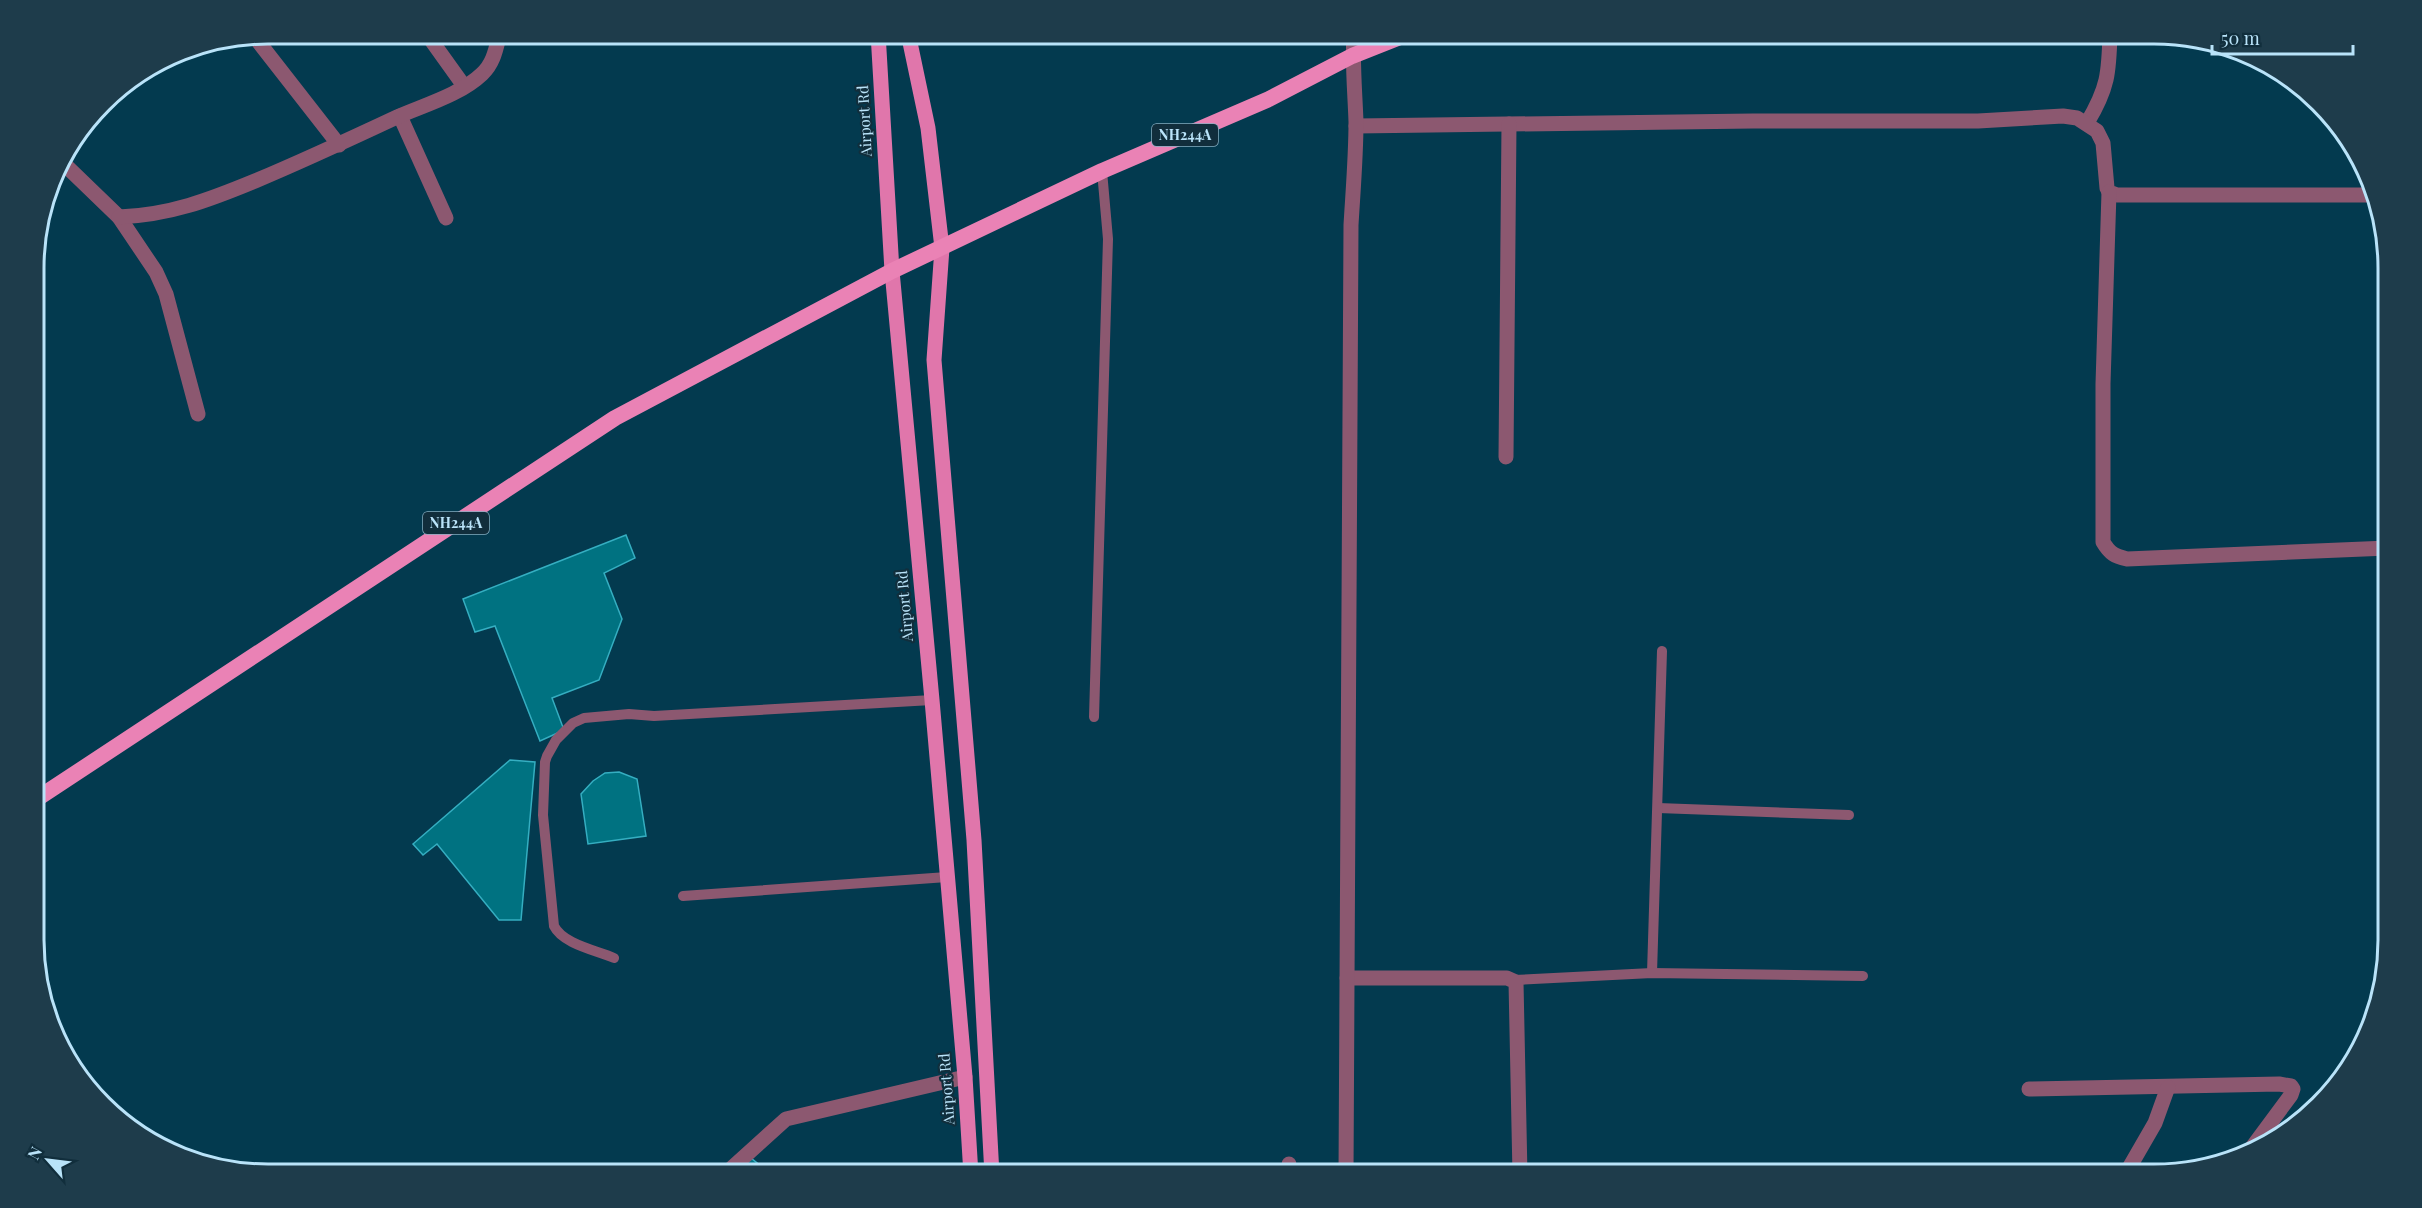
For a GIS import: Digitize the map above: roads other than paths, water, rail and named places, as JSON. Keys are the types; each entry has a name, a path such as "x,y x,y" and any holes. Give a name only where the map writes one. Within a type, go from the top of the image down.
{"highway":[{"name":"NH244A","path":"44,794 615,418 892,271 1102,171 1269,99 1352,56 1382,44"}],"main road":[{"name":"Airport Rd","path":"879,44 892,271 932,700 965,1077 970,1164"},
{"path":"910,44 928,128 942,248 934,360 974,840 991,1164"}],"street":[{"path":"260,44 339,145"},
{"path":"434,44 464,86"},
{"path":"119,217 145,216 200,204 339,145 478,78 488,68 497,44"},
{"path":"1346,1164 1351,237 1356,126 1353,44"},
{"path":"2087,123 2102,98 2107,82 2109,44"},
{"path":"400,116 446,218"},
{"path":"1356,126 1978,121 2062,116 2077,118 2097,131 2103,142 2109,192 2103,384 2103,542 2108,551 2113,555 2136,559 2378,548"},
{"path":"1506,457 1509,124"},
{"path":"68,168 119,217 156,272 166,294 198,414"},
{"path":"2109,192 2117,195 2364,190"},
{"path":"1347,978 1507,978 1514,980 1517,985 1520,1164"},
{"path":"736,1164 786,1119 965,1077"},
{"path":"2029,1089 2279,1084 2292,1087 2291,1095 2260,1137"},
{"path":"2131,1164 2154,1123 2168,1087"}],"lane":[{"path":"1094,717 1108,239 1102,171"},
{"path":"1652,973 1662,651"},
{"path":"614,958 566,939 557,933 554,926 543,815 545,762 556,740 573,723 594,715 654,716 932,700"},
{"path":"1658,808 1849,815"},
{"path":"683,896 947,877"},
{"path":"1514,980 1652,973 1863,976"}]}
